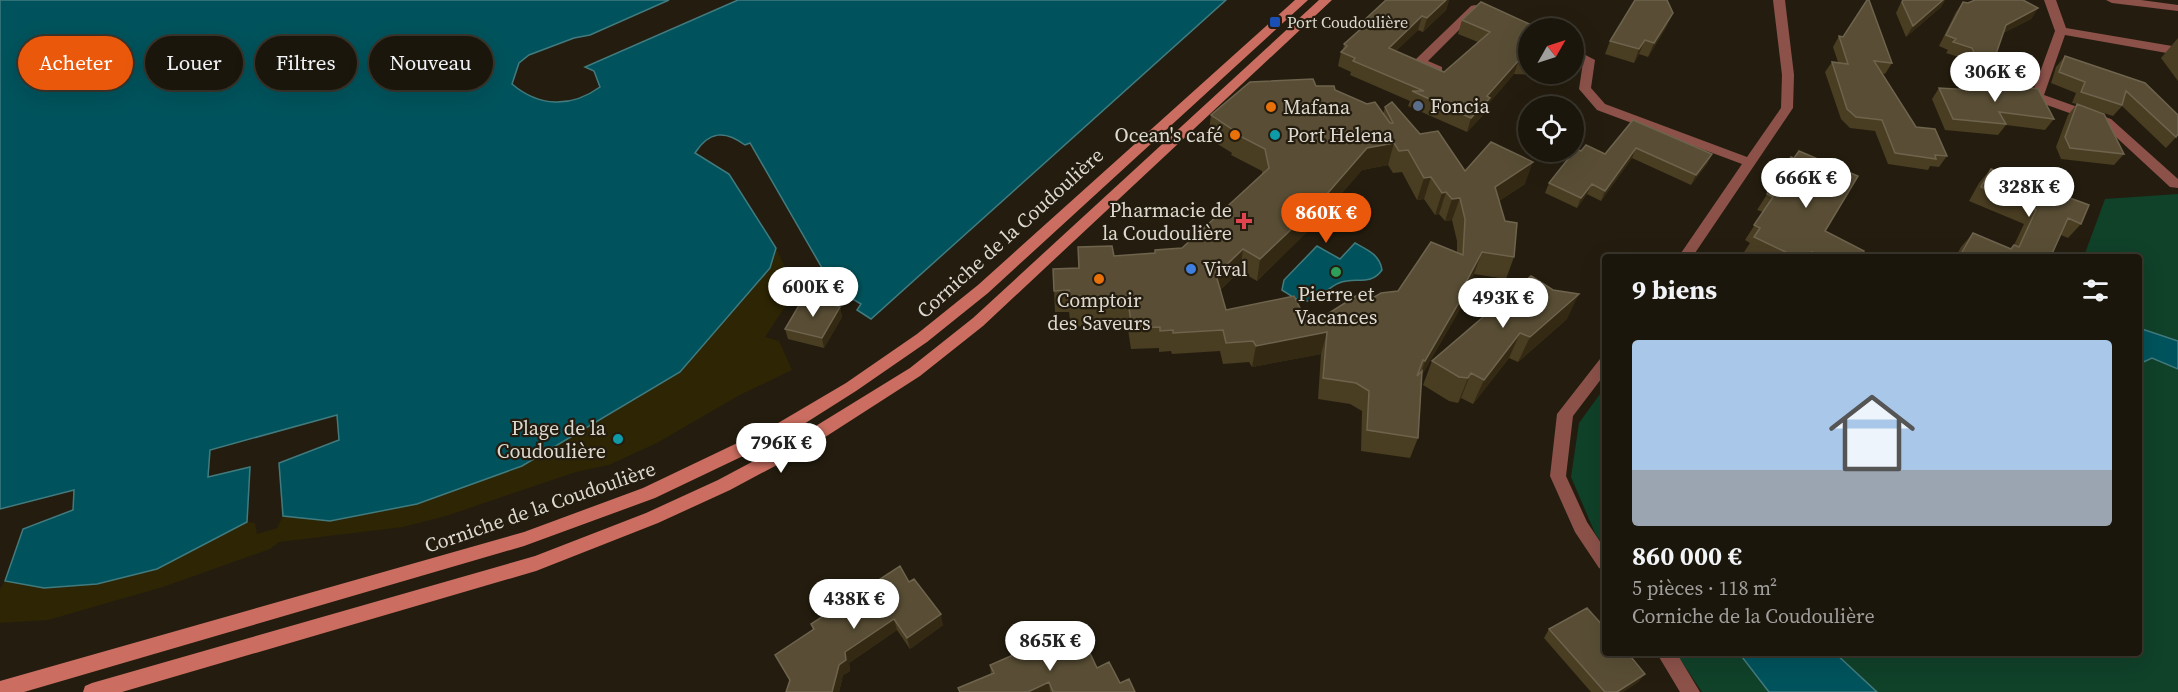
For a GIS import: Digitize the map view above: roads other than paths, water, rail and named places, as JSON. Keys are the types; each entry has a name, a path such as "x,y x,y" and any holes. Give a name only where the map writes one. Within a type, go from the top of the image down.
{"main road":[{"name":"Corniche de la Coudoulière","path":"0,690 524,539 649,493 779,431 851,387 922,338 983,289 1302,0"},
{"name":"Corniche de la Coudoulière","path":"92,692 536,563 652,518 724,485 799,445 915,372 978,322 1326,0"}],"street":[{"path":"1687,254 1787,108 1788,75 1779,0"},
{"path":"2050,0 2061,31 2037,97 2107,122 2175,184"},
{"path":"2112,0 2178,8"},
{"path":"1441,71 1420,62 1474,8 1518,28"},
{"path":"2061,31 2178,51"},
{"path":"1584,58 1589,60 1585,90 1601,107 1750,163"},
{"path":"1602,367 1565,414 1558,476 1581,527 1602,558"},
{"path":"1668,656 1691,692"}],"water":[{"path":"0,0 669,0 590,35 574,38 529,55 519,63 512,84 533,97 555,102 578,99 600,87 594,71 585,67 738,0 1226,0 871,319 857,310 861,304 833,287 750,143 745,145 724,135 706,140 695,153 729,174 776,248 770,268 680,372 522,466 417,504 330,521 283,516 279,463 339,440 337,415 210,450 208,477 250,467 247,522 157,569 97,584 44,588 5,581 23,529 73,510 74,490 0,509"},
{"name":"Pierre et Vacances","path":"1355,243 1379,260 1382,270 1377,275 1367,280 1339,283 1307,301 1297,299 1282,290 1284,280 1317,246 1340,259"},
{"path":"2142,329 2178,341 2178,369 2152,358 2142,363"},
{"path":"1741,656 1838,656 1877,692 1769,692"}],"place":[{"name":"Port Coudoulière","path":"1275,22"},
{"name":"Foncia","path":"1418,106"},
{"name":"Mafana","path":"1271,107"},
{"name":"Ocean's café","path":"1235,135"},
{"name":"Port Helena","path":"1275,135"},
{"name":"Pharmacie de la Coudoulière","path":"1244,221"},
{"name":"Vival","path":"1191,269"},
{"name":"Pierre et Vacances","path":"1336,272"},
{"name":"Comptoir des Saveurs","path":"1099,279"},
{"name":"Plage de la Coudoulière","path":"618,439"}]}
